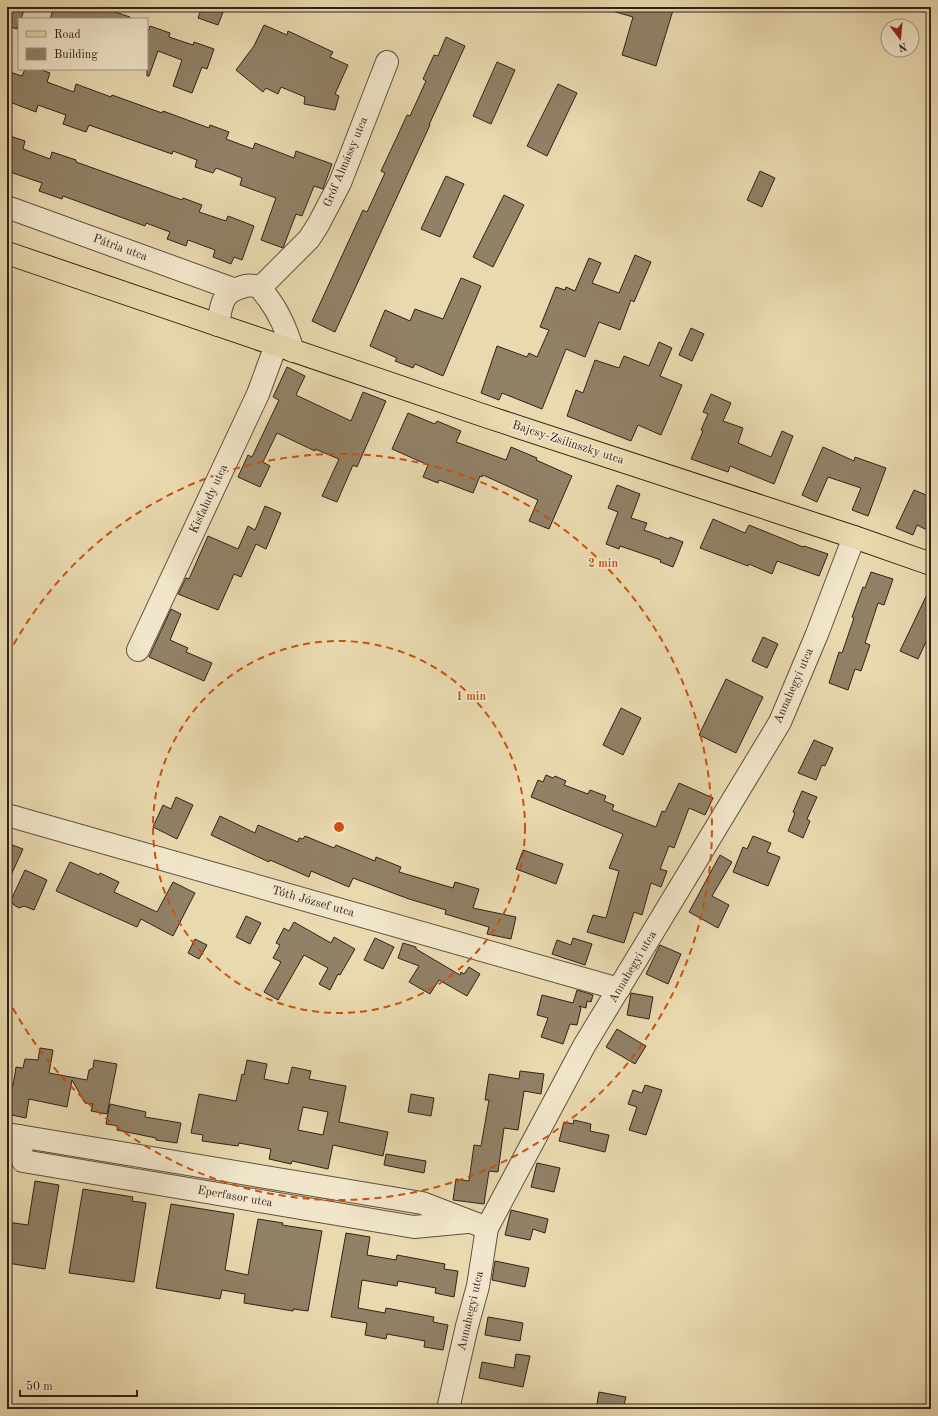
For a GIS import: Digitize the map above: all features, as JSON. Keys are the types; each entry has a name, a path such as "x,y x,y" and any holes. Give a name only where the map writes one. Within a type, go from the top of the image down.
{"main road":[{"name":"Bajcsy-Zsilinszky utca","path":"7,253 503,422 854,537 931,564"}],"street":[{"name":"Gróf Almássy utca","path":"260,288 309,239 318,225 340,183 387,62"},
{"name":"Pátria utca","path":"7,207 233,289"},
{"path":"211,323 223,300 233,289 245,286 260,288 274,307 285,326 284,348"},
{"name":"Kisfaludy utca","path":"138,650 258,394 284,348"},
{"name":"Annahegyi utca","path":"448,1409 467,1326 478,1286 479,1225 584,1046 780,722 817,634 854,537"},
{"name":"Tóth József utca","path":"7,815 619,989"},
{"name":"Eperfasor utca","path":"13,1135 23,1161 414,1227 479,1225"}],"building":[{"path":"7,7 25,7 21,18 18,18 17,29 7,26"},
{"path":"54,7 101,7 130,17 130,18 50,18"},
{"path":"202,7 225,7 218,25 198,18"},
{"path":"610,7 674,7 656,66 622,55 633,17 609,10"},
{"path":"264,25 287,35 288,31 333,52 330,57 348,65 335,94 339,96 335,110 304,104 305,97 281,87 278,94 266,88 263,92 236,70 254,46"},
{"path":"150,26 170,33 169,37 193,45 194,42 214,49 207,69 202,67 192,93 173,86 182,60 158,51 149,76 147,76 148,31"},
{"path":"446,37 465,46 335,332 312,321 363,210 367,212 385,173 381,171 407,115 410,116 426,81 423,79 434,55 438,56"},
{"path":"497,62 515,70 491,124 473,116"},
{"path":"25,70 42,70 50,73 47,82 74,92 76,84 162,113 163,111 209,128 210,125 229,132 226,139 253,149 255,143 294,158 296,151 332,164 323,189 314,186 302,216 296,214 283,248 261,240 276,198 240,185 242,178 216,168 213,173 195,167 197,160 173,151 172,154 89,125 86,132 63,124 66,115 38,105 36,112 7,101 7,71 22,76"},
{"path":"558,84 577,93 547,156 527,146"},
{"path":"7,135 25,141 23,149 50,159 52,152 182,200 183,198 202,205 199,212 226,221 228,216 254,226 242,260 234,257 231,264 213,257 215,250 188,240 186,246 167,239 170,232 146,223 145,226 63,196 62,199 39,191 42,183 7,171"},
{"path":"760,171 775,178 762,207 747,200"},
{"path":"446,176 464,184 440,237 421,229"},
{"path":"504,195 524,205 493,267 473,257"},
{"path":"635,255 651,262 634,302 631,300 620,330 599,322 585,357 566,349 542,409 502,393 499,400 481,393 497,346 527,357 529,353 537,357 549,330 540,327 556,287 565,290 566,287 575,291 589,258 601,263 592,283 619,293"},
{"path":"461,278 481,286 443,376 415,364 413,368 395,361 397,358 370,346 385,310 410,321 415,309 443,319"},
{"path":"691,328 704,334 692,361 679,355"},
{"path":"659,342 672,348 660,376 682,385 661,435 638,425 631,441 567,416 576,390 583,393 595,360 619,368 624,356 649,366"},
{"path":"287,367 305,376 296,395 351,421 363,392 386,401 357,467 353,465 337,502 322,496 339,459 315,449 315,451 277,433 263,462 270,466 260,487 238,477 248,455 252,457 279,400 273,397"},
{"path":"711,394 731,403 723,421 743,428 738,443 771,457 782,431 793,436 774,484 730,466 728,472 691,459 703,431 701,430 708,414 703,412"},
{"path":"408,413 435,424 437,421 461,431 456,442 506,460 511,447 537,458 536,460 572,476 549,529 529,521 538,500 483,475 482,477 480,476 473,493 439,480 438,483 423,477 428,465 392,449"},
{"path":"823,447 854,461 855,457 886,468 868,516 852,510 861,488 828,477 817,502 802,495"},
{"path":"617,485 640,494 631,518 647,523 644,530 669,539 670,537 683,542 673,567 660,562 661,560 620,546 619,549 606,544 618,512 608,508"},
{"path":"914,490 931,497 931,532 917,525 913,535 896,528"},
{"path":"265,506 281,513 266,549 256,544 241,577 234,574 218,610 178,594 186,578 189,579 208,536 238,549 248,526 255,530"},
{"path":"713,519 745,533 749,525 803,547 804,546 828,554 819,576 777,561 772,574 749,564 748,566 700,548"},
{"path":"871,572 893,579 884,605 878,603 865,643 870,645 861,671 855,669 848,690 829,683 839,652 842,653 854,618 852,617 863,587 865,588"},
{"path":"931,586 931,631 918,659 900,651"},
{"path":"171,609 181,614 170,640 188,648 186,652 212,663 204,681 149,657"},
{"path":"763,637 778,644 767,668 752,661"},
{"path":"726,679 763,697 736,753 699,735"},
{"path":"621,708 641,718 623,755 603,745"},
{"path":"814,740 833,748 825,766 822,765 816,780 798,773"},
{"path":"546,775 553,778 555,776 566,781 564,785 588,794 590,790 606,796 604,801 614,805 612,810 656,827 662,811 665,812 679,783 713,798 705,815 689,808 674,848 669,846 660,869 667,871 661,887 651,883 642,915 634,912 624,943 587,932 593,915 606,918 619,871 609,868 623,834 531,797 538,780 543,782"},
{"path":"802,791 817,797 807,819 810,821 803,838 788,831 795,813 793,812"},
{"path":"176,797 193,805 177,839 153,827 163,805 171,809"},
{"path":"220,816 255,833 258,825 298,842 299,838 303,839 305,836 334,848 336,845 375,861 376,857 401,867 399,872 453,888 455,882 479,889 473,908 516,917 511,939 487,934 489,927 445,914 446,910 409,899 353,878 349,887 311,871 309,877 270,860 269,862 211,835"},
{"path":"753,836 771,843 767,852 780,857 768,886 733,872 743,847 747,849"},
{"path":"7,843 23,849 7,884"},
{"path":"523,850 563,864 556,884 516,869"},
{"path":"720,855 732,862 712,896 729,905 718,928 689,912"},
{"path":"70,862 119,882 114,892 157,912 173,882 195,893 173,936 141,919 137,927 56,891"},
{"path":"25,870 47,880 34,910 24,906 19,908 14,905 11,900"},
{"path":"246,916 261,923 250,944 236,937"},
{"path":"294,922 331,943 334,937 355,949 340,975 338,974 330,990 319,984 328,968 304,955 278,1000 264,992 281,962 273,958 280,945 276,943 284,928 289,931"},
{"path":"375,938 394,947 383,969 364,960"},
{"path":"573,938 592,944 585,965 552,954 557,940 571,945"},
{"path":"195,939 207,945 199,959 188,953"},
{"path":"403,943 416,947 416,949 460,975 461,972 464,974 469,967 480,974 467,996 439,980 430,994 409,982 419,966 398,958"},
{"path":"660,945 681,954 668,984 646,974"},
{"path":"577,990 593,995 591,1002 587,1001 586,1008 579,1006 581,1008 577,1025 570,1024 563,1044 541,1037 548,1018 537,1015 542,995 573,1003"},
{"path":"631,993 653,997 649,1019 627,1015"},
{"path":"617,1029 646,1046 635,1064 606,1047"},
{"path":"40,1048 53,1050 49,1073 87,1080 89,1070 93,1068 94,1060 117,1064 107,1114 91,1111 93,1104 85,1103 72,1080 67,1107 29,1099 26,1118 7,1114 7,1085 13,1086 16,1067 23,1068 25,1059 38,1060"},
{"path":"247,1060 267,1064 264,1079 288,1084 292,1067 311,1071 309,1079 346,1086 339,1122 388,1132 383,1156 333,1145 328,1169 292,1161 291,1164 269,1159 271,1149 239,1143 238,1146 202,1141 203,1135 191,1133 199,1094 236,1101 242,1074 244,1075","holes":["303,1107 328,1112 323,1135 298,1130"]},
{"path":"520,1071 544,1074 541,1094 524,1091 518,1130 504,1128 498,1172 489,1171 484,1204 453,1200 456,1179 469,1181 474,1145 481,1146 489,1100 485,1100 489,1074 519,1079"},
{"path":"645,1085 662,1090 646,1135 629,1130 637,1107 628,1104 633,1090 642,1093"},
{"path":"411,1094 434,1098 431,1116 408,1112"},
{"path":"110,1104 146,1112 145,1117 181,1123 177,1143 156,1140 156,1138 117,1130 118,1126 106,1124"},
{"path":"574,1120 591,1124 590,1131 609,1135 605,1152 559,1141 564,1122 573,1124"},
{"path":"386,1154 426,1161 424,1173 384,1165"},
{"path":"537,1163 560,1168 554,1192 531,1187"},
{"path":"35,1181 59,1185 45,1269 7,1263 7,1222 28,1225"},
{"path":"83,1189 133,1197 132,1201 146,1203 134,1282 69,1273"},
{"path":"171,1204 234,1214 225,1270 248,1275 258,1219 283,1223 282,1225 322,1231 308,1311 293,1309 293,1311 244,1303 245,1294 222,1290 220,1299 156,1288"},
{"path":"511,1210 548,1219 545,1233 533,1229 530,1240 505,1235"},
{"path":"346,1233 370,1237 367,1255 396,1260 397,1255 445,1264 444,1269 458,1271 454,1297 435,1293 436,1288 398,1281 397,1286 362,1280 358,1308 385,1313 386,1308 434,1317 433,1322 448,1325 443,1350 424,1347 425,1341 387,1334 386,1339 365,1335 367,1323 331,1317"},
{"path":"495,1261 529,1268 525,1287 492,1280"},
{"path":"488,1317 523,1323 520,1341 485,1335"},
{"path":"516,1354 530,1356 523,1387 479,1378 482,1362 514,1368"},
{"path":"599,1392 626,1397 623,1409 596,1409"}]}
